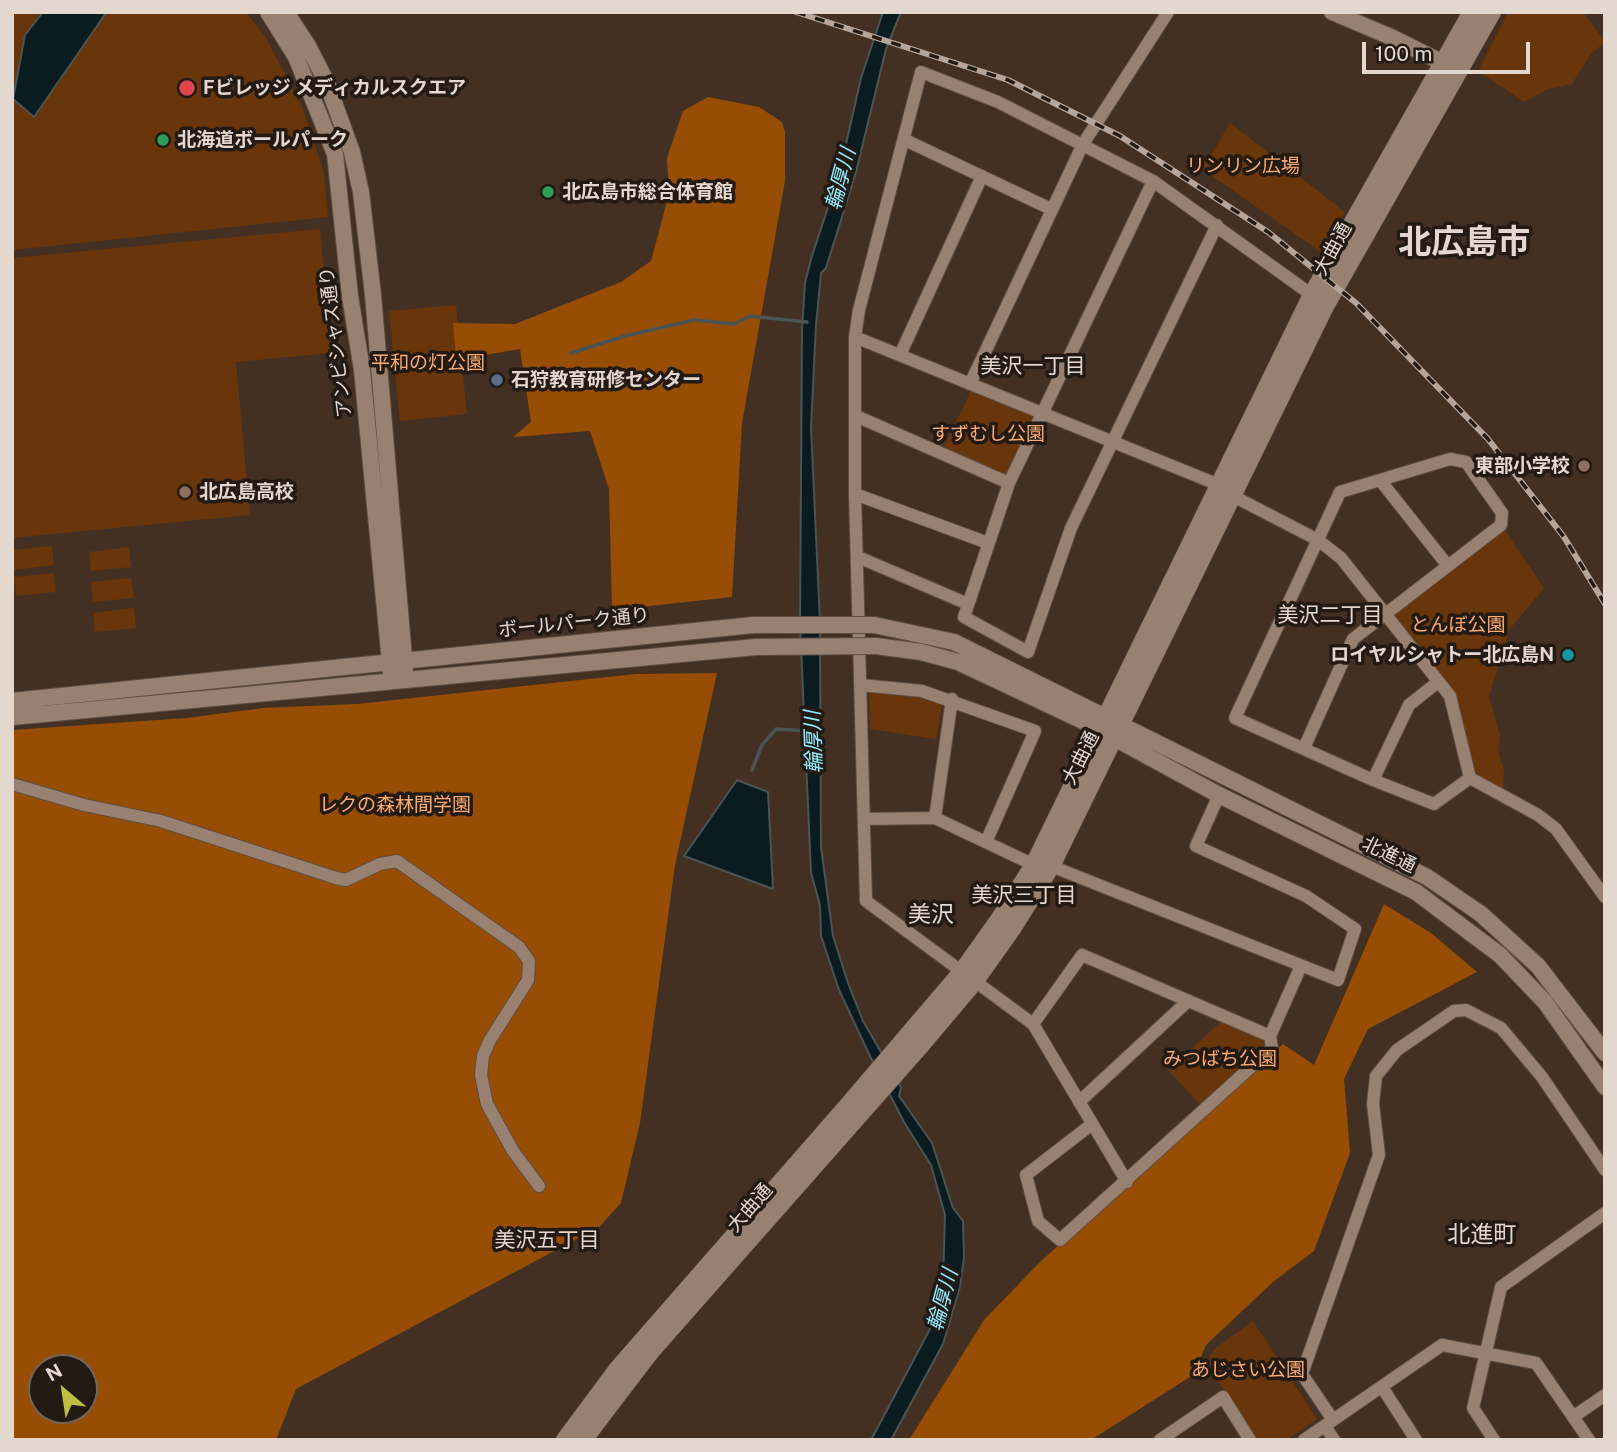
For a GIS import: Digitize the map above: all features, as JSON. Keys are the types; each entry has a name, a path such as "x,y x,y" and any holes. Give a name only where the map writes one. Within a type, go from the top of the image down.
{"main road":[{"name":"大曲通","path":"565,1440 617,1370 864,1098 968,977 999,920 1042,865 1226,491 1451,67 1472,12"},
{"name":"大曲通","path":"1226,491 1312,295 1451,67 1492,12"},
{"name":"大曲通","path":"583,1440 650,1352 864,1098"}],"street":[{"name":"アンビシャス通り","path":"268,12 296,57 335,154 350,296 362,370 399,681"},
{"name":"アンビシャス通り","path":"286,12 327,83 352,152 361,192 371,271 397,662"},
{"path":"970,384 1083,144 1167,12"},
{"path":"1332,12 1451,67"},
{"path":"1127,1182 1033,1024 866,901 855,494 855,337 859,310 921,72 998,102 1153,181 1312,295"},
{"path":"905,140 1051,209"},
{"path":"900,355 982,176"},
{"path":"1153,181 1009,484 964,617 1028,652 1071,528 1217,225"},
{"path":"855,337 1226,491 1318,540 1341,558 1450,696 1470,778 1538,815 1556,829 1605,897"},
{"path":"856,415 1009,484"},
{"path":"1304,748 1353,639 1501,525 1502,513 1466,462 1450,459 1339,492 1236,718 1373,780 1434,804 1470,778"},
{"path":"1380,480 1448,566"},
{"path":"855,494 988,543"},
{"path":"858,557 968,604"},
{"name":"ボールパーク通り","path":"12,701 752,625 874,625 954,642 1110,728"},
{"path":"12,717 756,647 876,646 921,652 958,662 1110,728"},
{"path":"1373,780 1409,705 1438,682"},
{"path":"861,685 922,691 952,699 1035,732 986,842"},
{"path":"935,818 952,699"},
{"name":"北進通","path":"1110,728 1219,795 1416,892 1478,936 1545,1003 1605,1087"},
{"name":"北進通","path":"1110,728 1427,877 1480,914 1538,966 1605,1054"},
{"path":"12,784 84,805 161,821 336,878 346,880 380,863 397,861 454,905 519,947 529,961 528,979 490,1040 483,1056 481,1075 487,1104 513,1152 539,1186"},
{"path":"864,819 935,818 1042,865 1338,980 1355,929 1306,896 1196,846 1219,795"},
{"path":"1033,1024 1082,955 1270,1036"},
{"path":"1092,1124 1026,1175 1038,1221 1060,1240 1272,1048 1270,1036 1301,966"},
{"path":"1079,1102 1188,1001"},
{"path":"1334,1440 1329,1423 1302,1374 1379,1155 1373,1104 1376,1076 1397,1050 1454,1011 1466,1010 1501,1028 1542,1077 1605,1170"},
{"path":"1494,1440 1474,1408 1501,1287 1605,1213"},
{"path":"1304,1440 1442,1345 1536,1363 1589,1440"},
{"path":"1382,1387 1416,1440"},
{"path":"1573,1417 1605,1395"},
{"path":"1160,1440 1223,1397 1250,1440"}],"green space":[{"name":"北海道ボールパーク","path":"12,12 246,12 266,38 302,107 324,173 328,217 12,250"},
{"path":"1508,12 1583,12 1605,42 1591,54 1572,84 1548,89 1524,102 1478,71"},
{"path":"708,97 759,107 782,122 785,132 785,181 742,423 732,597 612,610 609,489 590,431 513,437 531,422 520,349 456,360 453,323 515,324 621,282 651,261 669,194 667,158 683,111"},
{"name":"リンリン広場","path":"1230,123 1345,212 1321,252 1198,166 1213,152"},
{"path":"320,229 331,353 236,362 250,515 12,538 12,258"},
{"name":"平和の灯公園","path":"456,305 467,414 400,421 389,311"},
{"name":"すずむし公園","path":"971,391 1036,417 1007,478 942,450"},
{"name":"とんぼ公園","path":"1501,525 1544,588 1509,630 1489,696 1500,735 1498,752 1504,770 1503,789 1470,778 1450,696 1385,616"},
{"path":"52,546 54,565 13,570 12,550"},
{"path":"129,547 131,567 91,571 89,552"},
{"path":"54,573 56,592 16,596 14,577"},
{"path":"131,578 134,598 93,602 91,582"},
{"path":"134,608 136,628 95,632 93,613"},
{"name":"レクの森林間学園","path":"717,673 675,865 640,1123 621,1203 599,1227 296,1389 276,1440 12,1440 12,730 187,718 263,708 357,704 636,674"},
{"path":"869,693 922,698 942,705 936,739 870,729"},
{"path":"1384,904 1431,933 1477,972 1368,1029 1344,1079 1350,1153 1314,1251 1273,1282 1206,1345 1193,1375 1091,1440 909,1440 984,1320 1040,1262 1283,1044 1314,1065"},
{"name":"みつばち公園","path":"1226,1017 1270,1036 1272,1048 1205,1110 1168,1070"},
{"name":"あじさい公園","path":"1253,1321 1317,1419 1286,1440 1259,1440 1207,1366 1213,1350"}],"water":[{"path":"43,12 116,12 106,13 34,117 13,99 25,35"},
{"name":"輪厚川","path":"883,12 901,12 886,49 856,172 826,268 821,273 816,325 811,427 820,623 821,847 833,936 848,983 863,1021 901,1087 899,1096 932,1143 953,1208 963,1221 964,1257 960,1287 943,1344 891,1440 871,1440 929,1331 936,1310 943,1281 945,1215 931,1165 904,1122 870,1056 839,990 821,936 820,905 811,873 800,623 802,330 805,283 811,259 840,171 861,78"},
{"path":"737,780 768,792 773,889 684,856"}],"waterway":[{"path":"571,353 625,336 694,320 734,324 750,316 807,322"},
{"name":"輪厚川","path":"752,770 762,745 776,729 810,731"}],"railway":[{"path":"796,12 1008,80 1120,136 1268,232 1356,303 1488,439 1564,537 1605,604"}],"place":[{"name":"Fビレッジ メディカルスクエア","path":"187,88"},
{"name":"北海道ボールパーク","path":"163,140"},
{"name":"北広島市総合体育館","path":"548,192"},
{"name":"石狩教育研修センター","path":"497,380"},
{"name":"東部小学校","path":"1584,466"},
{"name":"北広島高校","path":"185,492"},
{"name":"ロイヤルシャトー北広島N","path":"1568,655"}],"district":[{"name":"北広島市","path":"1464,243"},
{"name":"美沢一丁目","path":"1033,367"},
{"name":"美沢二丁目","path":"1330,616"},
{"name":"美沢三丁目","path":"1024,896"},
{"name":"美沢","path":"931,915"},
{"name":"北進町","path":"1482,1235"},
{"name":"美沢五丁目","path":"547,1241"}]}
